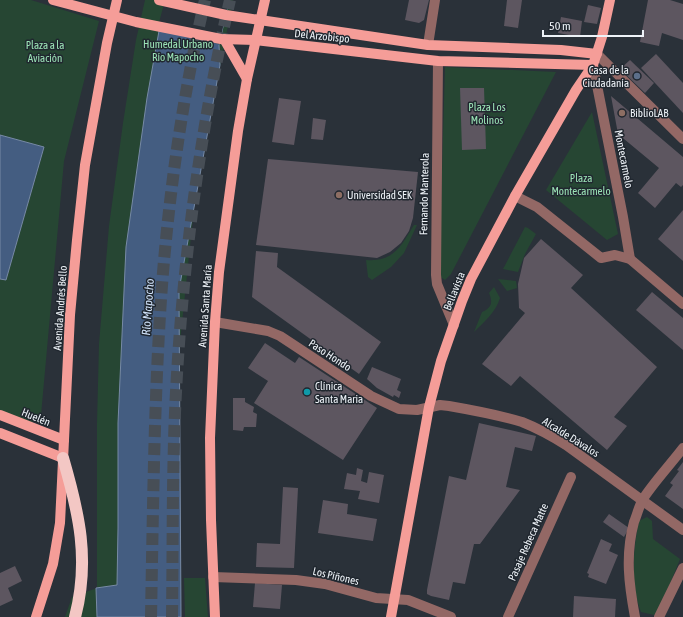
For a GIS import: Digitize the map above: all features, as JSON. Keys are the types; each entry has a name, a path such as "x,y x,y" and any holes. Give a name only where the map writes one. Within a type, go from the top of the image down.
{"highway":[{"path":"63,458 73,493 82,541 83,577 75,617"}],"main road":[{"name":"Del Arzobispo","path":"53,0 141,23 222,39 255,40 438,61 593,64"},
{"name":"Avenida Andrés Bello","path":"36,617 51,570 60,523 70,315 81,199 97,93 112,16 117,0"},
{"name":"Del Arzobispo","path":"159,0 226,15 428,45 561,50 597,54"},
{"name":"Avenida Santa María","path":"215,617 210,520 210,438 215,322 225,220 247,79 264,0"},
{"name":"Bellavista","path":"391,617 429,408 441,361 471,279 515,196 576,90 593,64 602,38 610,0"},
{"path":"222,39 247,79"},
{"name":"Huelén","path":"0,415 64,440"},
{"path":"0,433 63,458"}],"street":[{"path":"428,45 435,0"},
{"path":"597,54 683,139"},
{"name":"Fernando Manterola","path":"438,61 436,275 440,292 454,325"},
{"name":"Montecarmelo","path":"593,64 630,259"},
{"path":"515,196 537,207 601,258 615,255 630,259 683,304"},
{"name":"Paso Hondo","path":"215,322 268,331 280,336 371,396 399,409 417,410 429,408"},
{"name":"Alcalde Dávalos","path":"429,408 440,405 453,406 520,422 549,434 683,530"},
{"path":"644,617 634,614 629,586 628,556 633,528 643,500 683,448"},
{"name":"Pasaje Rebeca Matte","path":"508,617 571,477"},
{"path":"659,617 683,568"},
{"name":"Los Piñones","path":"213,577 325,584 370,597 408,600 451,617"}],"green space":[{"name":"Plaza a la Aviación","path":"0,0 31,0 99,21 64,161 41,415 35,422 30,422 0,411 0,279 6,280 44,148 0,135"},
{"name":"Humedal Urbano Río Mapocho","path":"145,0 233,0 196,189 180,342 178,484 181,617 65,617 72,597 97,588 97,423 99,344 109,226 136,40"},
{"name":"Plaza Los Molinos","path":"445,67 556,72 451,274 445,280 439,276"},
{"name":"Plaza Montecarmelo","path":"592,112 618,234 607,240 546,190"},
{"path":"414,225 417,225 404,253 391,267 372,280 368,277 366,260 383,258 396,251"},
{"path":"525,227 536,234 525,254 518,272 503,269"},
{"path":"498,279 516,281 517,288 507,291"},
{"path":"494,287 500,298 496,308 474,332 482,312 490,307 491,299 489,293"},
{"path":"647,517 652,521 653,539 680,559 659,611 654,615 641,612 635,590 634,578 634,555 639,521"},
{"path":"184,578 205,578 208,617 185,617"}],"water":[{"name":"Humedal Urbano Río Mapocho","path":"229,0 219,45 220,65 179,290 181,617 97,617 96,588 117,585 118,423 126,247 147,98 159,31"},
{"path":"0,135 44,147 6,280 0,279"}],"pier":[{"path":"165,0 229,0 219,45 217,41 157,30"}],"building":[{"path":"409,0 429,0 424,20 419,23 405,20"},
{"path":"507,0 522,0 518,28 504,26"},
{"path":"648,0 670,0 683,4 683,40 662,33 659,46 640,42"},
{"path":"588,5 601,8 597,24 584,22"},
{"path":"561,17 582,21 580,37 558,33"},
{"path":"656,54 683,83 683,113 641,68"},
{"name":"Casa de la Ciudadanía","path":"630,60 654,83 645,93 620,69"},
{"path":"460,88 484,88 486,149 462,150"},
{"path":"611,96 683,157 683,185 681,187 676,183 655,208 638,193 659,168 618,134"},
{"path":"279,98 301,101 294,145 272,142"},
{"path":"313,118 326,120 323,140 311,139"},
{"name":"Universidad SEK","path":"268,159 418,172 413,218 409,231 401,243 390,252 377,258 256,245"},
{"path":"683,210 683,261 658,239"},
{"path":"541,239 583,275 571,288 657,367 614,417 627,426 607,450 520,376 511,386 482,364 525,313 519,308 518,284 524,258"},
{"path":"256,251 278,253 277,267 381,342 359,374 252,297"},
{"path":"652,292 683,318 683,350 636,310"},
{"name":"Clínica Santa Maria","path":"265,343 295,363 299,357 377,408 343,460 254,403 268,381 248,368"},
{"path":"372,367 401,379 397,390 401,392 399,398 394,395 393,397 377,388 367,379"},
{"path":"233,398 245,398 245,402 254,407 253,412 257,414 256,427 244,427 243,431 233,430"},
{"path":"479,423 536,436 532,451 515,447 506,487 520,490 480,544 474,544 465,584 453,582 449,600 431,596 427,594 427,590 449,476 466,480"},
{"path":"683,462 683,509 665,496 673,485 670,483 679,471 677,470"},
{"path":"357,468 363,470 361,481 367,483 369,472 384,475 379,503 358,499 360,491 344,489 347,473 356,475"},
{"path":"283,487 298,488 294,568 256,567 257,543 280,544"},
{"path":"323,500 348,504 347,514 377,519 373,541 318,533"},
{"path":"609,514 629,528 624,537 603,522"},
{"path":"601,539 612,544 609,551 618,555 606,584 588,577 589,574 587,573"},
{"path":"15,566 22,581 8,588 13,600 0,606 0,573"},
{"path":"255,583 282,585 280,609 253,607"},
{"path":"574,596 616,599 615,617 573,617"}],"tunnel":[{"path":"151,617 155,418 164,261 177,149 189,74 205,0"},
{"path":"172,617 173,476 176,392 183,293 194,195 219,48 230,0"}],"place":[{"name":"Casa de la Ciudadanía","path":"637,76"},
{"name":"BiblioLAB","path":"622,113"},
{"name":"Universidad SEK","path":"339,195"},
{"name":"Clínica Santa Maria","path":"307,392"}],"water label":[{"name":"Río Mapocho","path":"148,307"}]}
